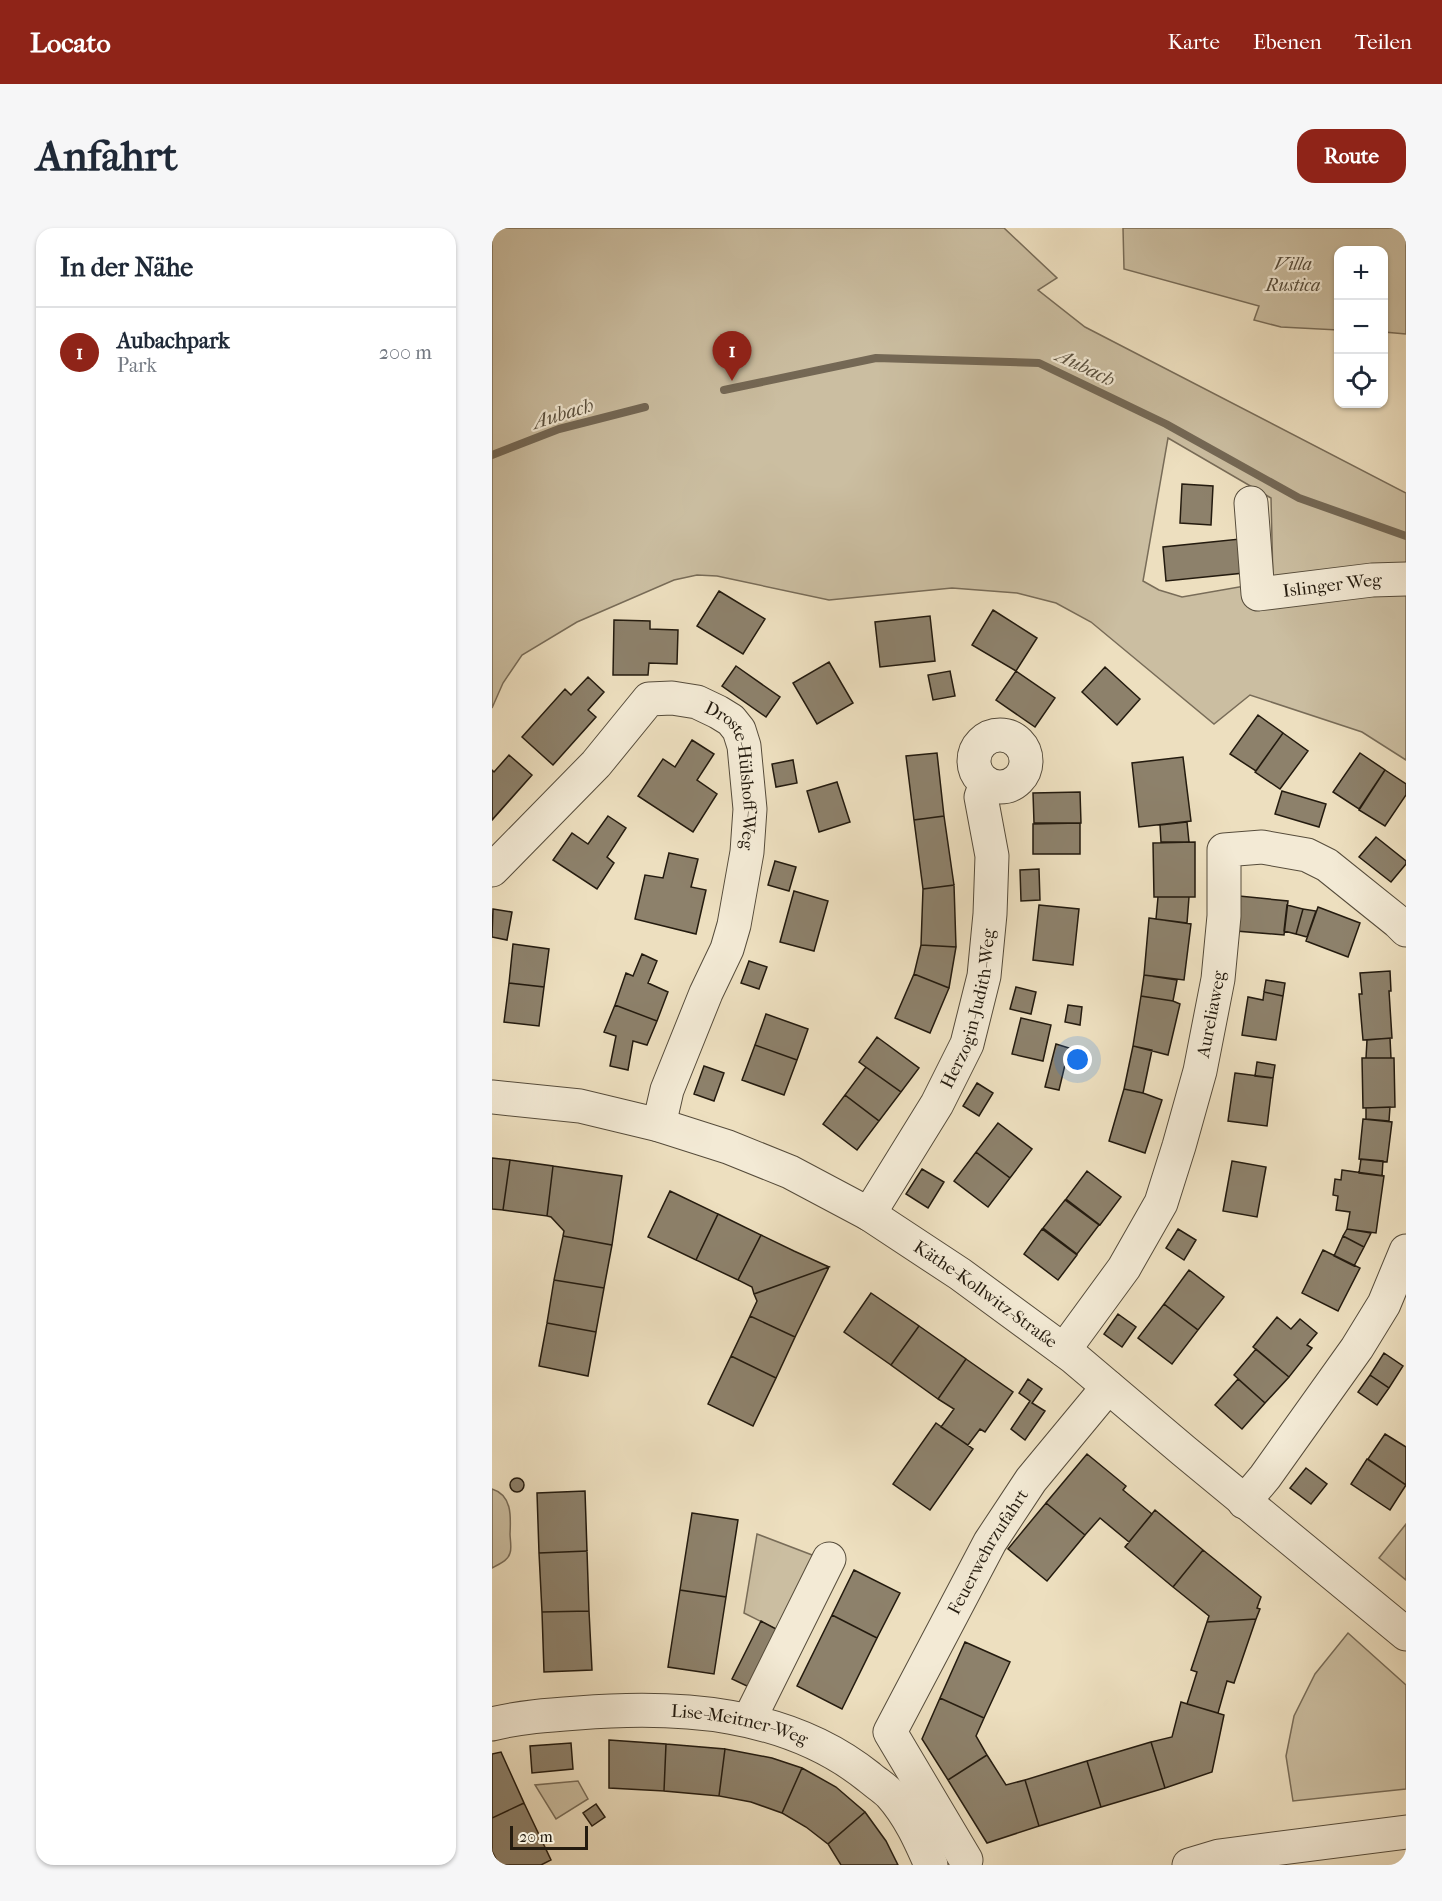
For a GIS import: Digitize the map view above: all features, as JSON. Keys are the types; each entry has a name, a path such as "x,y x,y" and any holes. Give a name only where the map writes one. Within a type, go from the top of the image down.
{"street":[{"name":"Islinger Weg","path":"1251,503 1258,594 1372,580 1406,579"},
{"name":"Droste-Hülshoff-Weg","path":"492,870 596,764 649,699 672,698 697,702 731,720 739,730 744,746 750,809 747,852 734,925 727,949 706,993 667,1090 659,1125"},
{"name":"Herzogin-Judith-Weg","path":"869,1214 938,1104 967,1044 984,976 990,914 992,856 981,797 986,783"},
{"name":"Aureliaweg","path":"1064,1350 1124,1268 1164,1194 1200,1071 1218,979 1224,916 1224,850 1262,848 1307,855 1327,865 1406,930"},
{"name":"Käthe-Kollwitz-Straße","path":"492,1097 580,1106 659,1125 728,1147 790,1172 869,1214 960,1274 1064,1350 1244,1502 1406,1634"},
{"path":"1244,1502 1265,1477 1358,1348 1384,1304 1406,1251"},
{"name":"Feuerwehrzufahrt","path":"966,1860 890,1732 990,1542 1031,1480 1108,1387"},
{"path":"749,1720 829,1559"},
{"name":"Lise-Meitner-Weg","path":"492,1724 512,1719 621,1709 710,1714 749,1720 784,1730 820,1745 856,1767 890,1794 912,1822 931,1865"},
{"path":"1189,1865 1219,1856 1305,1855 1406,1832"}],"green space":[{"path":"492,228 1004,228 1057,278 1038,290 1085,327 1406,493 1406,760 1362,732 1250,695 1214,724 1091,622 1056,603 1017,593 952,588 829,600 717,576 697,575 674,580 577,622 522,655 503,683 492,708","holes":["1168,438 1271,498 1273,581 1182,597 1159,590 1143,581"]},
{"name":"Villa Rustica","path":"1123,228 1406,228 1406,334 1388,332 1388,246 1334,246 1334,330 1281,327 1254,320 1259,306 1124,269"},
{"path":"492,1489 503,1496 509,1507 511,1546 507,1558 492,1568"},
{"path":"1406,1524 1406,1580 1379,1558"},
{"path":"757,1534 820,1558 784,1633 744,1613"},
{"path":"1348,1633 1406,1685 1406,1789 1293,1801 1286,1756 1294,1716 1315,1674"},
{"path":"578,1781 588,1799 556,1819 535,1785"}],"building":[{"path":"1182,484 1213,486 1211,525 1180,523"},
{"path":"1240,539 1244,573 1166,581 1163,547"},
{"path":"719,591 765,619 743,654 697,626"},
{"path":"993,610 1037,638 1016,671 972,645"},
{"path":"930,616 935,661 880,667 875,622"},
{"path":"614,620 650,621 650,629 678,630 677,664 649,663 648,675 613,675"},
{"path":"829,662 853,703 817,724 793,683"},
{"path":"736,666 780,697 766,717 722,686"},
{"path":"1105,667 1140,699 1117,725 1082,692"},
{"path":"950,671 955,696 933,700 928,675"},
{"path":"1016,671 1055,698 1035,727 996,700"},
{"path":"588,677 604,692 588,710 596,717 553,765 522,737 565,689 571,695"},
{"path":"1258,715 1283,733 1256,771 1230,754"},
{"path":"1283,733 1308,751 1280,789 1255,772"},
{"path":"692,740 714,754 697,780 717,794 693,832 638,796 663,759 675,767"},
{"path":"937,753 944,816 914,820 906,756"},
{"path":"1360,753 1385,770 1359,809 1333,792"},
{"path":"509,755 532,775 492,820 492,770 494,772"},
{"path":"1183,757 1191,821 1139,827 1132,763"},
{"path":"793,760 797,783 776,787 772,764"},
{"path":"1385,770 1406,784 1406,795 1385,826 1359,810"},
{"path":"837,782 850,822 819,832 807,791"},
{"path":"1282,791 1326,804 1319,827 1275,814"},
{"path":"1080,792 1081,823 1034,823 1033,793"},
{"path":"608,816 626,828 607,857 614,863 597,889 553,860 572,833 588,844"},
{"path":"944,816 954,885 923,889 914,820"},
{"path":"1187,822 1189,842 1161,842 1160,825"},
{"path":"1080,823 1080,854 1033,854 1033,824"},
{"path":"1376,837 1406,861 1391,882 1359,857"},
{"path":"1195,842 1195,897 1154,897 1153,843"},
{"path":"669,853 698,859 691,887 706,890 696,934 635,919 645,875 663,878"},
{"path":"775,861 796,867 789,891 768,885"},
{"path":"1039,869 1040,900 1021,901 1020,870"},
{"path":"954,885 956,947 921,945 923,889"},
{"path":"794,891 828,901 814,951 780,942"},
{"path":"1239,896 1288,901 1284,935 1236,931"},
{"path":"1158,897 1189,897 1187,923 1156,919"},
{"path":"1039,905 1079,909 1073,965 1033,960"},
{"path":"1287,905 1303,909 1296,934 1284,931"},
{"path":"1318,907 1360,923 1348,957 1306,941"},
{"path":"493,909 512,912 507,940 492,937"},
{"path":"1303,909 1316,911 1307,937 1296,934"},
{"path":"1149,918 1191,924 1184,980 1144,975"},
{"path":"513,944 549,949 544,987 509,983"},
{"path":"921,945 956,947 949,988 914,974"},
{"path":"642,954 657,961 648,983 668,992 657,1021 615,1005 626,973 633,976"},
{"path":"749,961 767,967 759,989 741,983"},
{"path":"1390,971 1392,1038 1363,1040 1359,994 1362,994 1360,973"},
{"path":"914,974 949,988 930,1033 895,1018"},
{"path":"1144,975 1177,980 1173,1001 1141,996"},
{"path":"1266,980 1285,983 1283,996 1264,992"},
{"path":"509,983 544,987 539,1026 504,1022"},
{"path":"1016,987 1036,992 1031,1014 1010,1009"},
{"path":"1264,992 1283,996 1276,1040 1242,1035 1248,997 1263,1000"},
{"path":"1141,996 1180,1004 1168,1055 1133,1046"},
{"path":"615,1005 657,1021 647,1045 633,1041 628,1070 610,1066 616,1036 604,1032"},
{"path":"1068,1005 1082,1007 1080,1025 1065,1022"},
{"path":"766,1014 808,1029 797,1060 755,1045"},
{"path":"1021,1018 1051,1025 1043,1061 1012,1054"},
{"path":"877,1037 919,1068 901,1092 859,1062"},
{"path":"1390,1038 1391,1058 1366,1058 1367,1040"},
{"path":"1056,1044 1069,1048 1059,1090 1045,1087"},
{"path":"755,1045 797,1060 784,1095 742,1080"},
{"path":"1133,1046 1152,1050 1143,1093 1124,1089"},
{"path":"1362,1058 1394,1058 1395,1107 1363,1108"},
{"path":"1257,1062 1275,1065 1273,1078 1255,1076"},
{"path":"704,1066 724,1073 714,1101 694,1094"},
{"path":"866,1067 901,1092 879,1121 845,1095"},
{"path":"1235,1073 1273,1078 1267,1126 1228,1121"},
{"path":"977,1083 993,1093 979,1116 963,1106"},
{"path":"1124,1089 1162,1100 1145,1153 1109,1141"},
{"path":"845,1095 879,1121 857,1150 823,1124"},
{"path":"1390,1107 1389,1121 1366,1119 1366,1108"},
{"path":"1363,1119 1392,1122 1387,1162 1359,1159"},
{"path":"998,1123 1032,1149 1010,1178 976,1152"},
{"path":"976,1152 1010,1178 988,1207 954,1181"},
{"path":"492,1158 510,1160 503,1210 492,1209"},
{"path":"1361,1159 1383,1161 1382,1176 1359,1173"},
{"path":"510,1160 553,1166 547,1216 503,1210"},
{"path":"1232,1161 1266,1167 1257,1217 1223,1211"},
{"path":"553,1166 622,1176 612,1245 563,1236 564,1231 551,1217 547,1216"},
{"path":"922,1169 944,1182 928,1208 906,1194"},
{"path":"1342,1170 1384,1176 1376,1233 1347,1229 1350,1212 1336,1210 1338,1196 1333,1195 1335,1179 1341,1180"},
{"path":"1087,1171 1121,1197 1100,1225 1066,1199"},
{"path":"670,1191 718,1214 696,1260 648,1237"},
{"path":"1065,1200 1099,1225 1077,1254 1043,1228"},
{"path":"718,1214 761,1235 738,1280 696,1260"},
{"path":"1042,1229 1077,1255 1058,1280 1024,1254"},
{"path":"1178,1229 1196,1240 1184,1260 1166,1248"},
{"path":"1347,1229 1371,1233 1364,1247 1343,1236"},
{"path":"761,1235 829,1267 754,1294 752,1287 738,1280"},
{"path":"563,1236 612,1245 604,1288 554,1280"},
{"path":"1343,1236 1364,1247 1354,1266 1334,1256"},
{"path":"1323,1250 1360,1268 1338,1311 1302,1293"},
{"path":"829,1267 795,1337 750,1316 757,1301 754,1294"},
{"path":"1189,1270 1224,1297 1198,1330 1164,1304"},
{"path":"554,1280 604,1288 596,1332 547,1323"},
{"path":"871,1293 919,1326 891,1365 844,1332"},
{"path":"1164,1304 1198,1330 1172,1364 1138,1338"},
{"path":"1118,1314 1136,1327 1122,1347 1104,1334"},
{"path":"750,1316 795,1337 776,1378 731,1356"},
{"path":"1277,1317 1291,1329 1300,1319 1317,1333 1307,1345 1312,1348 1289,1377 1253,1347"},
{"path":"547,1323 596,1332 588,1376 539,1366"},
{"path":"919,1326 966,1359 938,1399 891,1365"},
{"path":"1256,1349 1289,1377 1265,1403 1234,1375"},
{"path":"1384,1353 1403,1366 1389,1388 1370,1375"},
{"path":"731,1356 776,1378 753,1426 708,1404"},
{"path":"966,1359 1013,1392 985,1432 980,1429 968,1445 941,1427 954,1409 938,1399"},
{"path":"1370,1375 1389,1388 1377,1405 1358,1392"},
{"path":"1028,1379 1042,1389 1032,1403 1045,1411 1025,1440 1011,1429 1030,1401 1019,1393"},
{"path":"1238,1379 1265,1403 1242,1429 1215,1405"},
{"path":"936,1423 973,1449 930,1510 893,1484"},
{"path":"1385,1434 1406,1447 1406,1485 1368,1459"},
{"path":"1087,1454 1126,1486 1123,1490 1152,1514 1129,1542 1100,1518 1085,1535 1046,1503"},
{"path":"1367,1459 1406,1485 1390,1510 1351,1484"},
{"path":"1306,1468 1327,1484 1311,1504 1290,1488"},
{"path":"514,1478 520,1478 524,1485 520,1492 514,1492 510,1488 510,1482"},
{"path":"585,1491 587,1551 539,1553 537,1493"},
{"path":"1046,1503 1085,1535 1047,1581 1008,1549"},
{"path":"1155,1510 1203,1550 1173,1587 1125,1547"},
{"path":"692,1513 738,1520 726,1597 680,1590"},
{"path":"1203,1550 1261,1597 1256,1619 1207,1622 1209,1616 1173,1587"},
{"path":"587,1551 589,1611 542,1612 539,1553"},
{"path":"854,1570 900,1593 877,1638 832,1615"},
{"path":"680,1590 726,1597 714,1674 668,1667"},
{"path":"589,1611 592,1670 544,1672 542,1612"},
{"path":"832,1615 877,1638 842,1709 797,1686"},
{"path":"1256,1619 1234,1683 1227,1681 1218,1713 1187,1704 1197,1672 1191,1670 1207,1622"},
{"path":"761,1621 778,1630 749,1687 732,1679"},
{"path":"965,1642 1010,1662 984,1718 940,1698"},
{"path":"940,1698 984,1718 976,1736 987,1755 948,1780 922,1739"},
{"path":"1181,1702 1224,1715 1212,1772 1165,1788 1151,1742 1172,1737"},
{"path":"609,1740 666,1744 664,1791 609,1788"},
{"path":"1151,1742 1165,1788 1101,1807 1087,1761"},
{"path":"571,1743 573,1769 532,1773 530,1746"},
{"path":"666,1744 725,1749 719,1796 664,1791"},
{"path":"725,1749 772,1758 802,1768 782,1813 751,1802 719,1796"},
{"path":"501,1752 524,1803 492,1818 492,1754"},
{"path":"987,1755 1006,1785 1025,1780 1039,1826 987,1843 948,1780"},
{"path":"1087,1761 1101,1807 1039,1826 1025,1780"},
{"path":"802,1768 836,1787 865,1812 828,1844 806,1827 782,1813"},
{"path":"524,1803 551,1860 541,1865 499,1865 492,1851 492,1818"},
{"path":"596,1804 605,1817 592,1826 583,1813"},
{"path":"865,1812 886,1841 898,1865 841,1865 828,1844"}],"waterway":[{"name":"Aubach","path":"724,390 876,358 1039,363 1166,424 1299,498 1406,536"},
{"name":"Aubach","path":"492,455 559,429 645,407"}],"place":[{"name":"Aubachpark","path":"732,381"}]}
